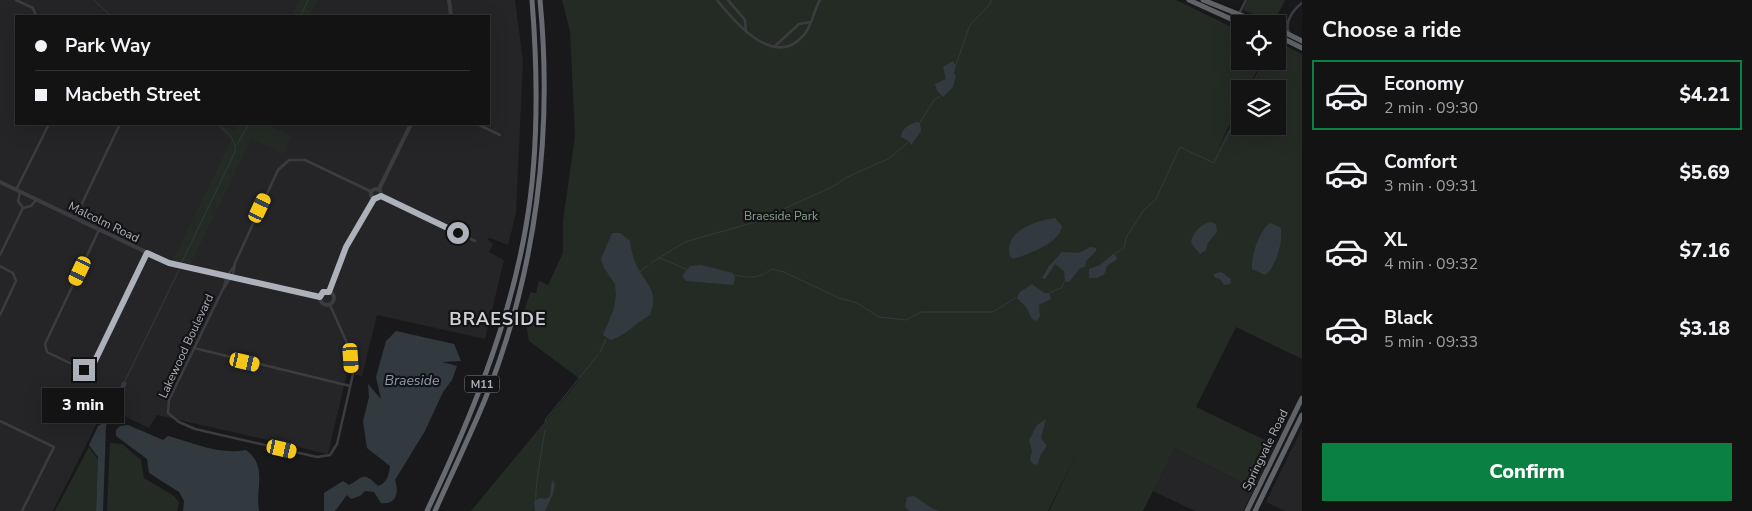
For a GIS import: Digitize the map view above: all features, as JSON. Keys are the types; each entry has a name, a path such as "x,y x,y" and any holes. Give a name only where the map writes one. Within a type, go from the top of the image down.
{"highway":[{"name":"M11","path":"427,511 463,435 480,390 496,344 522,248 531,192 536,134 536,69 532,0"},
{"name":"M11","path":"435,511 486,396 514,310 534,227 543,142 540,0"},
{"path":"1189,0 1231,19"},
{"path":"1203,0 1237,15"},
{"path":"1286,33 1302,41"},
{"path":"1286,40 1302,48"},
{"name":"Springvale Road","path":"1247,511 1302,398"},
{"name":"Springvale Road","path":"1255,511 1302,414"}],"street":[{"path":"16,0 33,8 36,15"},
{"path":"449,0 451,15"},
{"path":"717,0 745,32 759,41 781,47 795,42 807,31 820,0"},
{"path":"728,0 745,20 745,32"},
{"path":"1239,15 1246,0"},
{"path":"1290,35 1288,23 1293,11 1302,3"},
{"path":"775,46 799,24 811,22"},
{"path":"23,208 18,200 18,191 49,125"},
{"path":"75,218 120,125"},
{"path":"374,199 372,192 379,189 410,125"},
{"path":"479,125 500,135"},
{"name":"Lakewood Boulevard","path":"330,305 351,358 353,374 334,451 324,457 195,429 173,418 167,406 278,170 285,162 294,158 305,160 372,192"},
{"name":"Malcolm Road","path":"0,182 147,253 174,264 320,297"},
{"path":"379,189 381,196 475,241"},
{"path":"329,292 346,247 374,199 381,196"},
{"path":"0,254 23,208 31,206 36,200"},
{"path":"99,230 44,344 48,352 84,370 92,367 147,253"},
{"path":"0,266 13,273 16,281 0,315"},
{"path":"323,292 329,292 334,298 330,305 322,304 320,297 323,292"},
{"path":"194,348 350,386"},
{"path":"0,421 54,447 22,511"}],"shaded area":[{"path":"0,0 515,0 523,61 516,213 508,245 490,238 487,239 493,244 489,252 504,260 485,339 377,315 362,376 347,373 328,454 157,415 149,428 105,407 53,511 0,511"},
{"path":"1302,428 1302,511 1285,511 1266,502"},
{"path":"1175,448 1254,489 1243,511 1195,511 1153,491"}],"green space":[{"path":"299,0 318,0 310,15 292,15"},
{"name":"Braeside Park","path":"562,0 1176,0 1231,27 1231,70 1258,70 1252,80 1231,80 1231,122 1219,146 1231,125 1231,135 1286,135 1286,80 1256,80 1260,70 1286,70 1286,46 1302,54 1302,359 1236,327 1196,407 1275,445 1254,489 1175,448 1143,511 1049,511 1078,450 1048,511 471,511 580,379 529,341 526,325 521,321 531,292 536,293 539,281 548,285 563,253 563,221 575,136 570,31"},
{"path":"1248,0 1285,0 1278,15 1256,15 1243,10"},
{"path":"216,125 222,125 235,131 238,125 268,125 292,136 283,154 251,139 191,264 173,260 231,140"},
{"path":"110,443 122,444 141,460 144,478 174,496 179,502 177,511 107,511"},
{"path":"89,447 98,460 96,511 55,511"}],"water":[{"path":"953,61 955,65 954,74 956,75 953,87 943,97 937,91 935,84 946,79 943,67"},
{"path":"917,122 920,123 921,131 911,145 909,141 901,137 906,127"},
{"path":"1055,218 1062,226 1056,238 1043,247 1027,254 1013,259 1010,256 1009,247 1012,240 1023,228 1039,221"},
{"path":"1210,222 1216,224 1217,232 1208,243 1206,250 1200,254 1191,243 1192,239 1197,230"},
{"path":"1270,223 1280,227 1281,238 1272,267 1265,275 1252,269 1252,264 1259,238"},
{"path":"612,233 620,233 630,241 635,263 651,289 653,303 650,315 622,335 611,340 603,335 614,308 615,284 604,268 601,259"},
{"path":"1090,247 1096,248 1096,251 1086,261 1085,267 1080,268 1069,282 1065,281 1064,271 1055,264 1045,279 1042,278 1049,266 1062,252 1079,253"},
{"path":"1112,255 1116,255 1117,259 1107,266 1104,275 1089,278 1089,269 1100,265"},
{"path":"701,265 733,273 735,278 733,285 686,281 682,276 690,266"},
{"path":"1221,272 1231,279 1230,284 1224,285 1220,279 1214,277 1214,274"},
{"path":"1032,284 1044,293 1049,293 1051,299 1039,305 1040,316 1037,321 1032,319 1026,307 1017,298 1020,292"},
{"name":"Braeside","path":"396,331 454,344 461,361 442,362 457,366 452,380 443,392 425,431 395,480 397,493 394,500 381,503 374,492 365,491 360,496 351,499 347,495 335,511 324,511 324,493 343,481 349,485 365,477 378,486 384,483 388,475 390,466 367,448 363,421 369,397 368,384 381,399 376,377 386,341"},
{"path":"123,381 127,383 106,426 103,511 96,511 98,457 89,445 98,426 103,423"},
{"path":"1046,419 1041,438 1047,446 1041,454 1038,464 1034,465 1030,460 1032,451 1029,440 1037,425"},
{"path":"128,425 163,440 168,436 216,450 246,450 253,456 259,471 259,511 183,511 184,501 179,492 149,473 147,459 116,436 116,430 120,426"},
{"path":"552,480 555,484 553,494 545,511 535,511 534,501 540,498 546,499 550,496"},
{"path":"914,496 939,511 910,511 905,507 907,497"}],"waterway":[{"path":"94,0 110,15"},
{"path":"301,15 308,0"},
{"path":"953,73 970,25 990,4 991,0"},
{"path":"1254,80 1260,70"},
{"path":"919,124 934,100 940,96"},
{"path":"182,262 235,152 233,140 219,125"},
{"path":"237,145 248,125"},
{"path":"1112,255 1124,248 1126,238 1143,211 1156,199 1180,147 1214,163 1231,128"},
{"path":"651,263 685,242 755,222 834,186 845,178 888,159 910,141"},
{"path":"658,257 688,270"},
{"path":"639,273 648,265"},
{"path":"734,275 754,277 772,269 784,272 839,298 857,303 879,317 906,320 921,312 993,312 1017,297"},
{"path":"124,383 179,270"},
{"path":"1049,293 1061,288 1065,281"},
{"path":"600,352 606,339"},
{"path":"546,422 545,420 598,355"},
{"path":"536,500 537,478 545,430"}],"district":[{"name":"BRAESIDE","path":"498,319"}],"route":[{"path":"84,370 92,367 147,253 169,263 320,297 323,292 329,292 346,247 374,199 379,199 381,196 458,233"}]}
